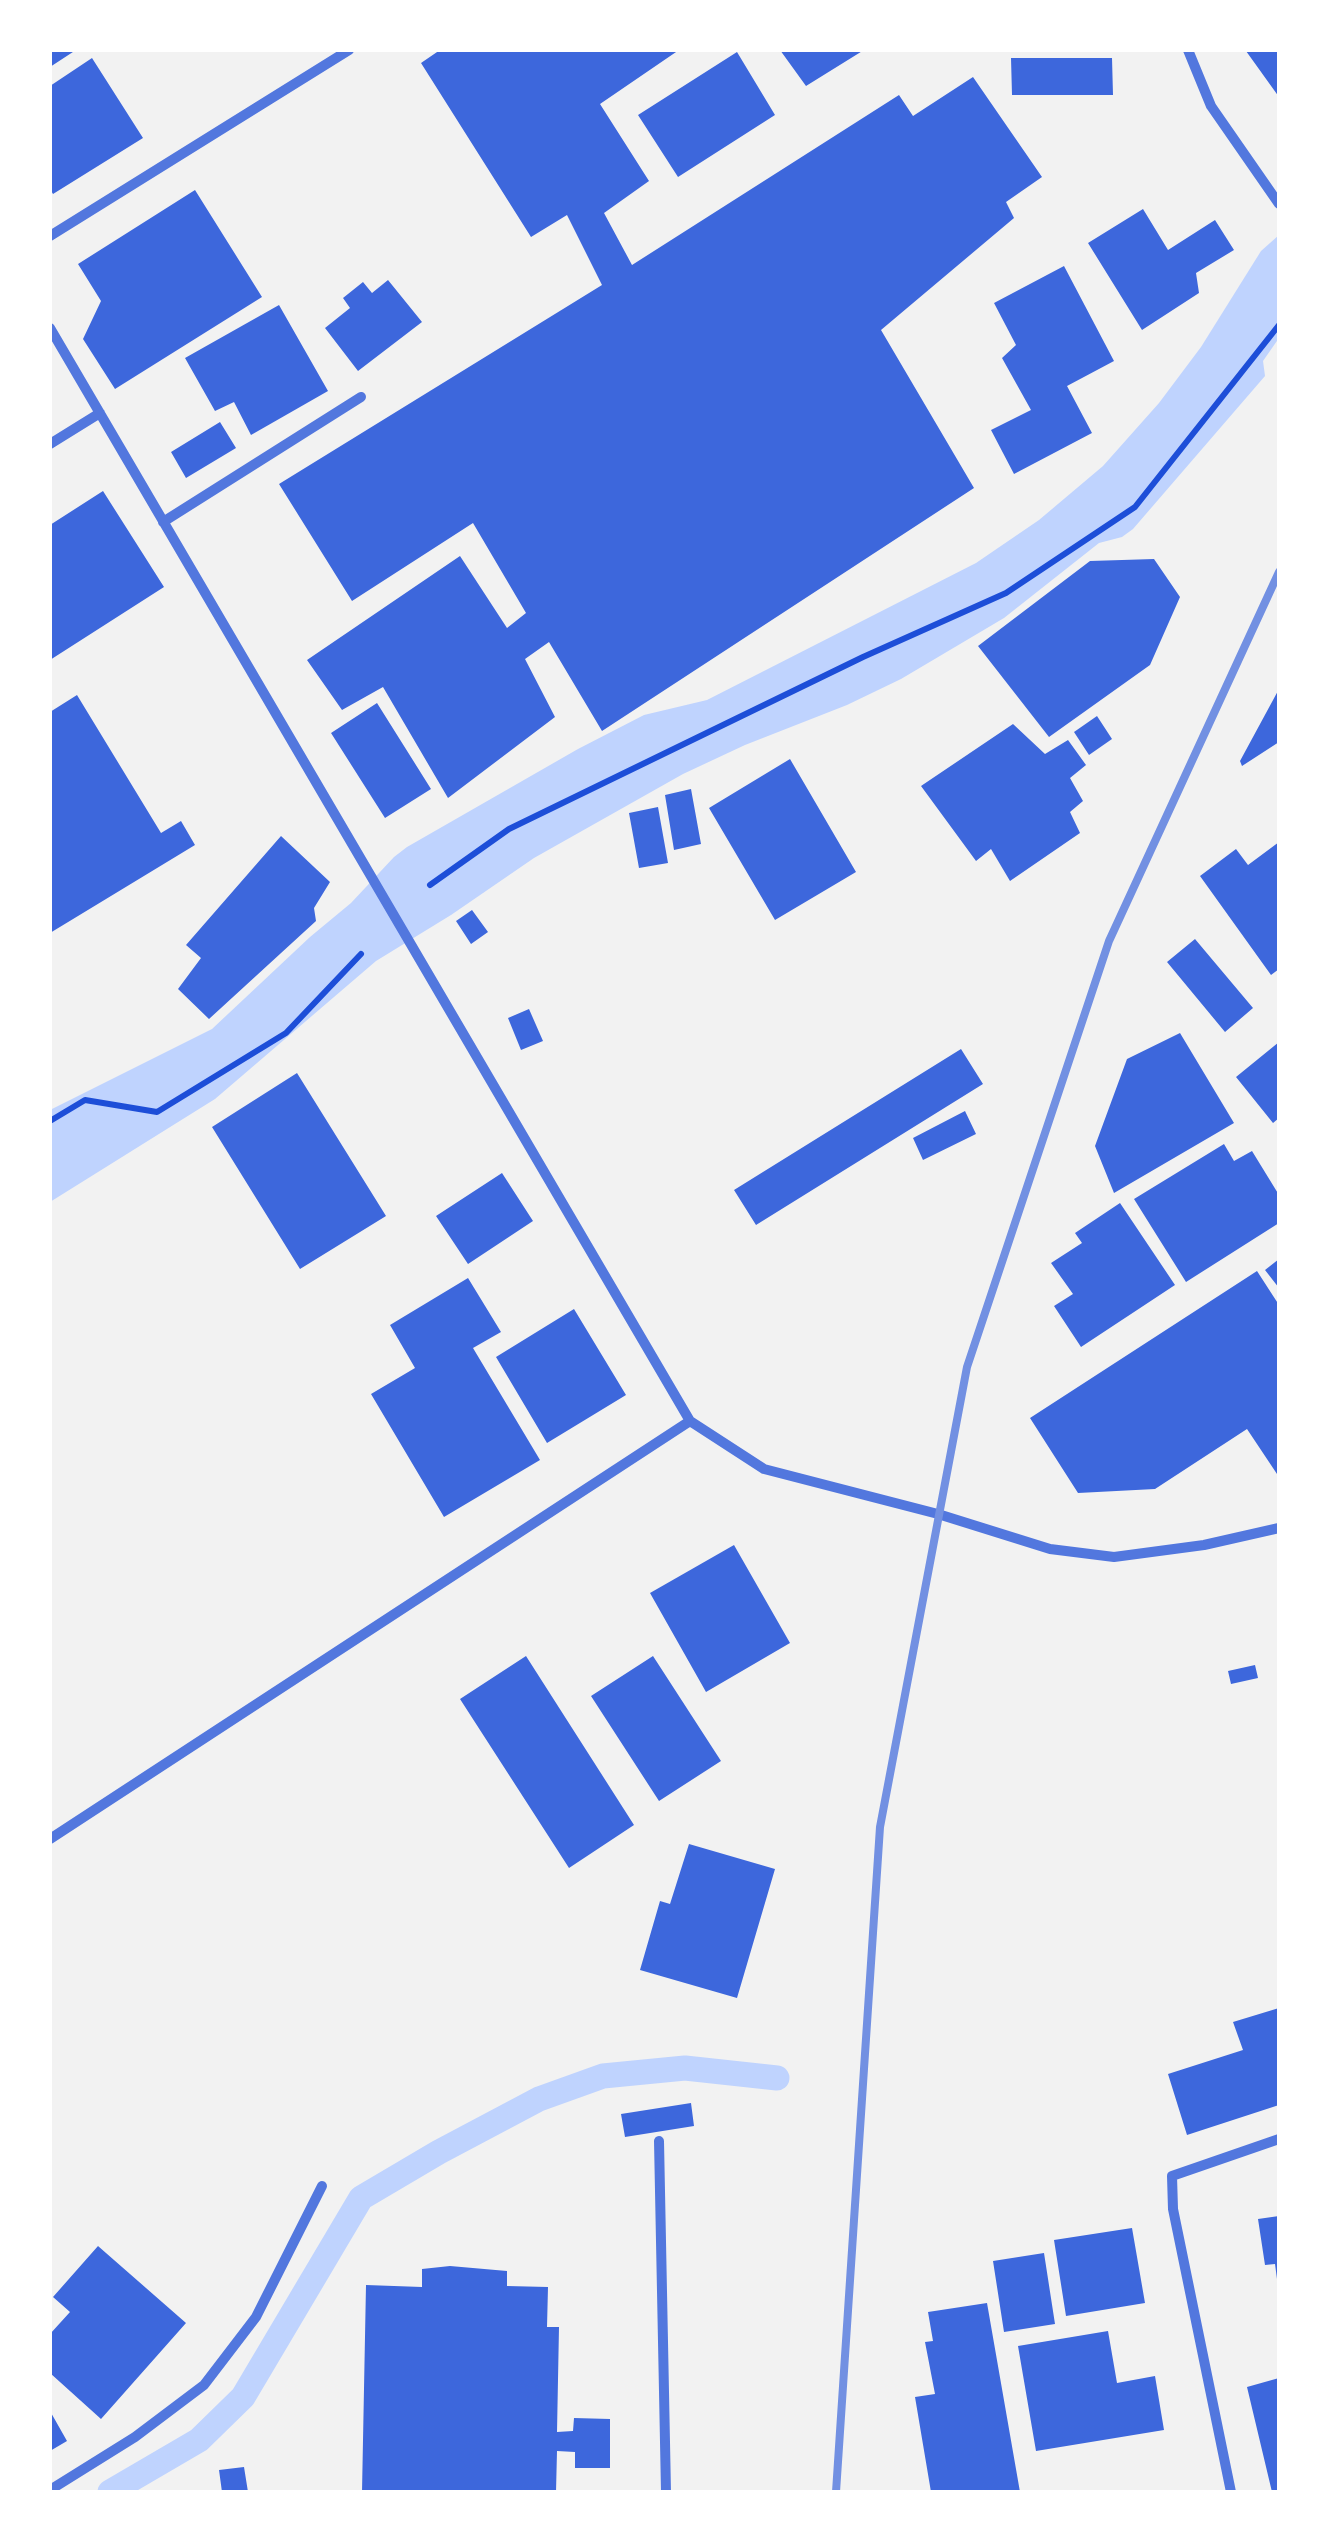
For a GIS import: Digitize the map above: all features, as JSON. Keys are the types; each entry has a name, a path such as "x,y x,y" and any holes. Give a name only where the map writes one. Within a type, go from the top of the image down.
{"street":[{"path":"50,236 349,50"},
{"path":"1188,50 1211,106 1279,204"},
{"path":"50,328 690,1421 764,1469 938,1514 1050,1549 1114,1557 1204,1545 1279,1528"},
{"path":"163,522 361,397"},
{"path":"50,444 100,413"},
{"path":"50,1839 690,1421"},
{"path":"1231,2492 1173,2209 1172,2176 1279,2139"},
{"path":"659,2141 666,2492"},
{"path":"50,2490 135,2436 204,2385 256,2317 322,2186"}],"path":[{"path":"421,892 509,829 776,698 1006,592 1038,571 1135,507 1279,326"},
{"path":"50,1120 85,1100 157,1112 286,1033 370,944"}],"water":[{"path":"1279,235 1279,338 1263,361 1265,376 1133,529 1122,537 1099,543 1004,618 901,679 683,774 534,858 376,961 215,1099 50,1202 50,1110 212,1029 407,847 644,715 707,700 976,563 1039,520 1103,466 1159,403 1201,347 1261,251"}],"building":[{"path":"50,50 76,50 50,67"},
{"path":"440,50 679,50 600,104 649,181 604,213 632,265 899,95 913,116 973,77 1042,177 1006,202 1014,218 881,330 974,488 602,731 549,642 525,659 555,717 448,798 383,687 342,710 307,660 460,556 507,628 526,613 473,523 352,601 279,484 602,285 567,215 531,237 421,63"},
{"path":"780,50 864,50 806,86"},
{"path":"1279,50 1279,97 1246,51"},
{"path":"737,52 775,115 678,177 638,115"},
{"path":"92,58 143,138 53,194 50,86"},
{"path":"1011,58 1112,58 1113,95 1012,95"},
{"path":"195,190 262,297 115,389 83,339 101,301 78,264"},
{"path":"1143,209 1168,250 1215,220 1234,250 1196,273 1199,293 1142,330 1088,243"},
{"path":"1064,266 1114,361 1067,386 1092,433 1014,474 991,430 1031,410 1002,358 1016,345 994,303"},
{"path":"388,280 422,322 358,371 325,328 350,308 343,298 363,282 372,293"},
{"path":"279,305 328,391 251,435 234,402 215,411 185,358"},
{"path":"220,422 236,448 186,478 171,452"},
{"path":"103,491 164,587 50,660 50,525"},
{"path":"1154,559 1180,597 1150,665 1049,737 978,646 1090,561"},
{"path":"1279,689 1279,742 1242,766 1240,761"},
{"path":"77,695 161,833 181,821 195,845 50,933 50,712"},
{"path":"377,703 431,789 385,818 331,733"},
{"path":"1097,716 1112,739 1089,755 1074,732"},
{"path":"1013,724 1045,754 1068,740 1086,765 1070,778 1083,801 1070,812 1080,833 1010,881 991,849 976,861 921,786"},
{"path":"790,759 856,872 775,920 709,808"},
{"path":"691,789 701,844 674,850 665,795"},
{"path":"658,807 668,863 639,868 629,813"},
{"path":"281,836 330,882 314,908 316,921 209,1019 178,989 201,958 186,945"},
{"path":"1279,842 1279,969 1271,975 1200,876 1236,849 1248,865"},
{"path":"472,910 488,932 471,944 456,921"},
{"path":"1195,939 1253,1008 1225,1032 1167,962"},
{"path":"529,1009 543,1041 521,1050 508,1018"},
{"path":"1180,1033 1234,1123 1114,1193 1095,1146 1127,1059"},
{"path":"1279,1042 1279,1118 1273,1123 1236,1077"},
{"path":"961,1049 983,1084 756,1225 734,1190"},
{"path":"297,1073 386,1216 300,1269 212,1127"},
{"path":"965,1111 976,1134 923,1160 913,1138"},
{"path":"1224,1144 1234,1161 1252,1151 1279,1195 1279,1223 1186,1282 1134,1199"},
{"path":"502,1173 533,1221 468,1264 436,1216"},
{"path":"1120,1203 1175,1285 1081,1347 1054,1306 1073,1294 1051,1263 1082,1243 1075,1233"},
{"path":"1279,1259 1279,1288 1265,1270"},
{"path":"1257,1271 1279,1305 1279,1477 1247,1429 1155,1489 1078,1493 1030,1418"},
{"path":"468,1278 501,1332 473,1348 540,1460 444,1517 371,1394 415,1368 390,1325"},
{"path":"574,1309 626,1395 547,1443 496,1357"},
{"path":"734,1545 790,1643 706,1692 650,1593"},
{"path":"526,1656 634,1825 569,1868 460,1699"},
{"path":"653,1656 721,1761 659,1801 591,1696"},
{"path":"1255,1665 1258,1678 1231,1684 1228,1671"},
{"path":"689,1844 775,1869 737,1998 640,1970 660,1901 670,1904"},
{"path":"1279,2008 1279,2105 1187,2135 1168,2074 1243,2050 1233,2022"},
{"path":"691,2103 694,2126 625,2137 621,2114"},
{"path":"1279,2216 1277,2279 1275,2264 1265,2265 1258,2219"},
{"path":"1132,2228 1145,2303 1066,2316 1054,2240"},
{"path":"98,2246 186,2323 101,2419 50,2373 50,2334 70,2312 53,2297"},
{"path":"1044,2253 1055,2324 1004,2332 993,2261"},
{"path":"450,2266 507,2271 507,2286 548,2287 547,2327 559,2327 557,2432 573,2431 574,2418 610,2419 610,2468 575,2468 575,2452 557,2451 556,2492 362,2492 366,2285 422,2287 422,2269"},
{"path":"987,2303 1020,2492 931,2492 915,2397 935,2394 925,2342 933,2341 928,2312"},
{"path":"1108,2331 1117,2383 1155,2376 1164,2430 1036,2451 1018,2346"},
{"path":"1279,2378 1279,2492 1272,2492 1247,2387"},
{"path":"50,2411 67,2441 50,2451"},
{"path":"244,2467 248,2492 222,2492 219,2470"}],"waterway":[{"path":"110,2492 199,2440 243,2397 361,2198 539,2099 603,2076 685,2068 777,2078"}],"railway":[{"path":"836,2492 880,1827 967,1367 1109,941 1279,572"}]}
